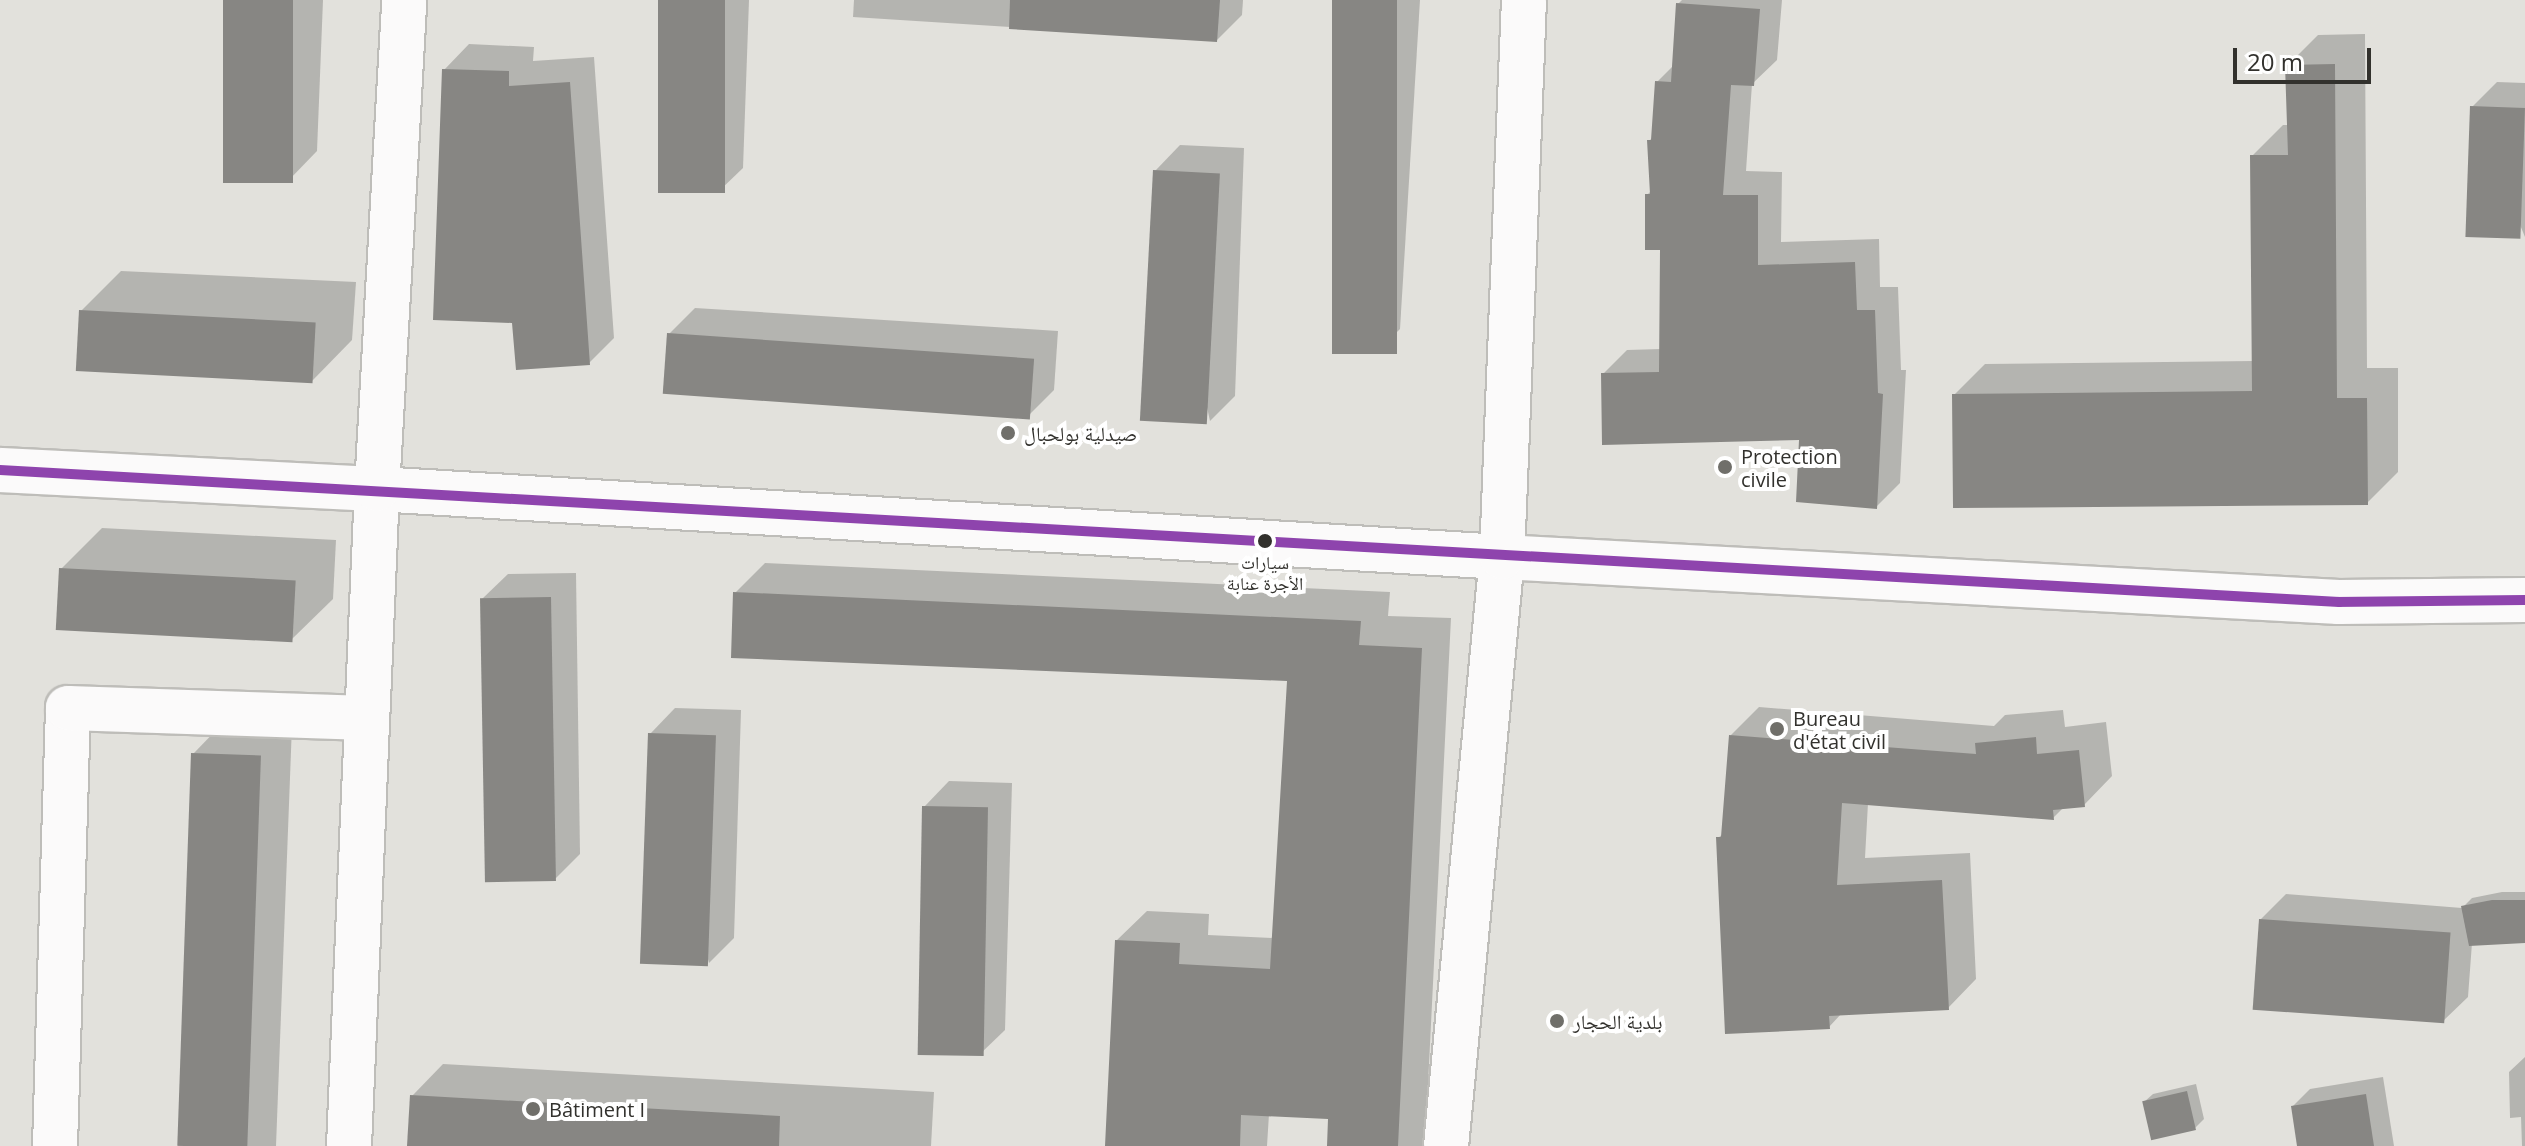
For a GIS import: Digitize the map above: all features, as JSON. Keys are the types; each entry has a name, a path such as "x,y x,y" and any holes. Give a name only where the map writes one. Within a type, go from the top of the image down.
{"street":[{"path":"349,1146 377,489 404,0"},
{"path":"1446,1146 1502,557 1524,0"},
{"path":"0,470 2339,602 2525,600"},
{"path":"55,1146 68,708 367,718"}],"building":[{"path":"223,0 293,0 293,183 223,183"},
{"path":"658,0 725,0 725,193 658,193"},
{"path":"1010,0 1220,0 1217,42 1009,29"},
{"path":"1332,0 1397,0 1397,354 1332,354"},
{"path":"1676,3 1760,9 1754,86 1731,85 1723,195 1758,195 1758,265 1855,262 1857,310 1875,310 1878,393 1883,394 1877,509 1796,502 1799,440 1602,445 1601,373 1659,372 1660,250 1645,250 1645,194 1650,194 1647,140 1651,140 1655,81 1671,82"},
{"path":"2335,64 2337,398 2367,398 2368,505 1953,508 1952,394 2252,391 2250,155 2288,155 2285,65"},
{"path":"442,69 509,71 509,86 570,82 590,365 516,370 512,323 433,320"},
{"path":"2470,106 2525,108 2520,239 2465,237"},
{"path":"1153,170 1220,174 1207,424 1140,421"},
{"path":"79,310 316,322 312,383 76,371"},
{"path":"667,333 1034,359 1030,420 663,394"},
{"path":"59,568 296,580 292,642 56,630"},
{"path":"733,592 1361,621 1359,645 1422,648 1398,1146 1327,1146 1328,1119 1241,1115 1240,1146 1105,1146 1115,940 1180,943 1179,964 1270,969 1287,681 731,658"},
{"path":"551,597 556,881 485,882 480,598"},
{"path":"648,733 716,735 708,966 640,964"},
{"path":"1729,735 1976,754 1975,743 2036,737 2037,754 2079,750 2085,807 2053,810 2054,820 1842,803 1837,885 1942,880 1949,1010 1829,1016 1830,1029 1725,1034 1716,837 1721,837"},
{"path":"191,753 261,755 247,1146 177,1146"},
{"path":"922,806 988,807 984,1056 918,1055"},
{"path":"2492,900 2525,900 2525,943 2469,946 2461,906"},
{"path":"2259,919 2451,932 2444,1023 2253,1010"},
{"path":"2187,1091 2196,1130 2151,1140 2142,1101"},
{"path":"2366,1094 2374,1146 2297,1146 2291,1106"},
{"name":"Bâtiment I","path":"410,1095 780,1116 779,1146 407,1146"}],"transit line":[{"path":"0,470 2339,602 2525,600"}],"place":[{"name":"صيدلية بولحبال","path":"1008,433"},
{"name":"Protection civile","path":"1725,467"},
{"name":"سيارات الأجرة عنابة","path":"1265,541"},
{"name":"Bureau d'état civil","path":"1777,729"},
{"name":"بلدية الحجار","path":"1557,1021"},
{"name":"Bâtiment I","path":"533,1109"}]}
